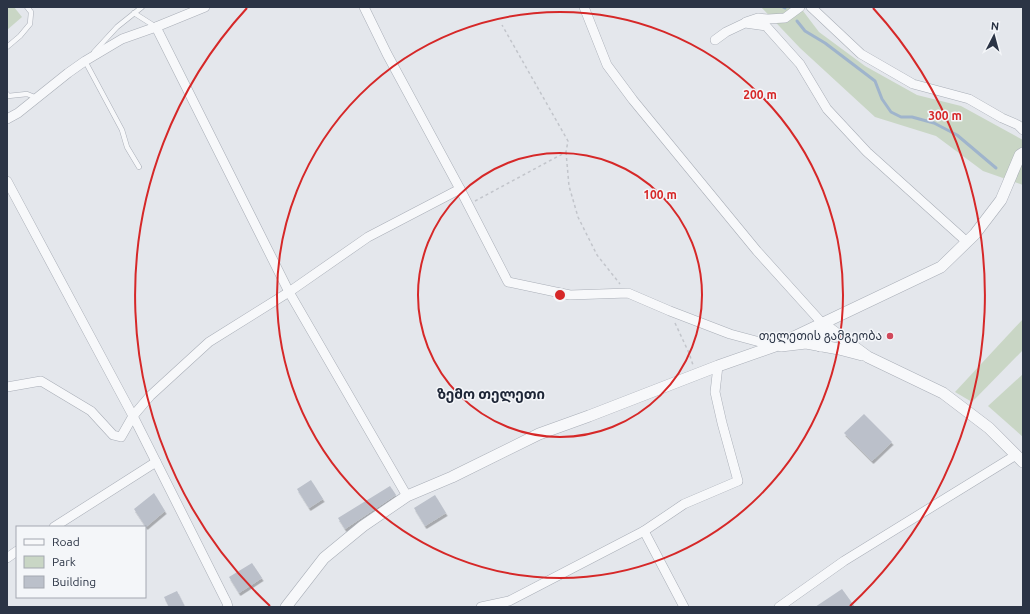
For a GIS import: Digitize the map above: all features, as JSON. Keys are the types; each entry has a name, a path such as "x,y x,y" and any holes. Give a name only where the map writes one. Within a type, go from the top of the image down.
{"street":[{"path":"7,120 85,61 122,39 205,7"},
{"path":"364,7 387,54 468,204 508,282 570,295 628,293 730,334 775,346 806,343 839,349 868,357 943,392 989,428 1019,459 844,561 779,607"},
{"path":"584,7 607,65 633,100 757,251 822,323 868,357"},
{"path":"715,40 726,32 745,23 758,18 785,18 800,7"},
{"path":"811,7 861,54 913,84 969,99 1002,118 1018,125 1023,130"},
{"path":"745,23 766,26 800,64 827,109 867,152 967,242"},
{"path":"156,27 289,292 407,496"},
{"path":"286,607 324,558 363,526 407,496 452,477 539,434 775,346 941,266 967,242 1001,200 1020,155 1023,152"},
{"path":"7,181 133,416 228,607"},
{"path":"7,387 41,381 91,412 113,435 121,437 133,416 150,396 209,342 289,292 368,237 460,189"},
{"path":"820,346 822,323"},
{"path":"481,607 509,601 644,531 684,504 738,480 715,392 718,366"},
{"path":"56,526 156,462"},
{"path":"644,531 684,607"},
{"path":"7,558 16,552"}],"lane":[{"path":"7,47 20,36 30,24 31,12 27,7"},
{"path":"139,167 127,147 122,130 85,61 117,27 142,7"},
{"path":"134,13 156,27"},
{"path":"7,96 27,94 37,98"}],"path":[{"path":"502,25 568,141 566,152 569,186 578,217 597,255 628,293"},
{"path":"468,204 566,152"},
{"path":"670,311 689,353 696,375"}],"green space":[{"path":"7,7 14,7 22,17 7,30"},
{"path":"761,7 800,7 819,32 865,66 917,95 961,106 1023,140 1023,185 983,171 936,136 875,117 800,48"},
{"path":"1023,319 1023,350 972,402 955,392"},
{"path":"1023,374 1023,437 988,406"}],"building":[{"path":"864,414 892,442 872,461 844,433"},
{"path":"311,480 323,499 309,508 297,489"},
{"path":"390,486 396,495 345,529 338,518"},
{"path":"154,493 165,511 146,527 134,509"},
{"path":"435,495 446,513 425,526 414,508"},
{"path":"252,563 262,578 239,593 229,577"},
{"path":"842,589 855,607 815,607"},
{"path":"177,591 185,607 169,607 164,597"}],"waterway":[{"path":"797,21 805,31 825,43 875,81 882,99 891,112 901,117 912,117 934,123 957,135 996,168"}],"place":[{"name":"თელეთის გამგეობა","path":"890,336"}],"district":[{"name":"ზემო თელეთი","path":"491,394"}]}
